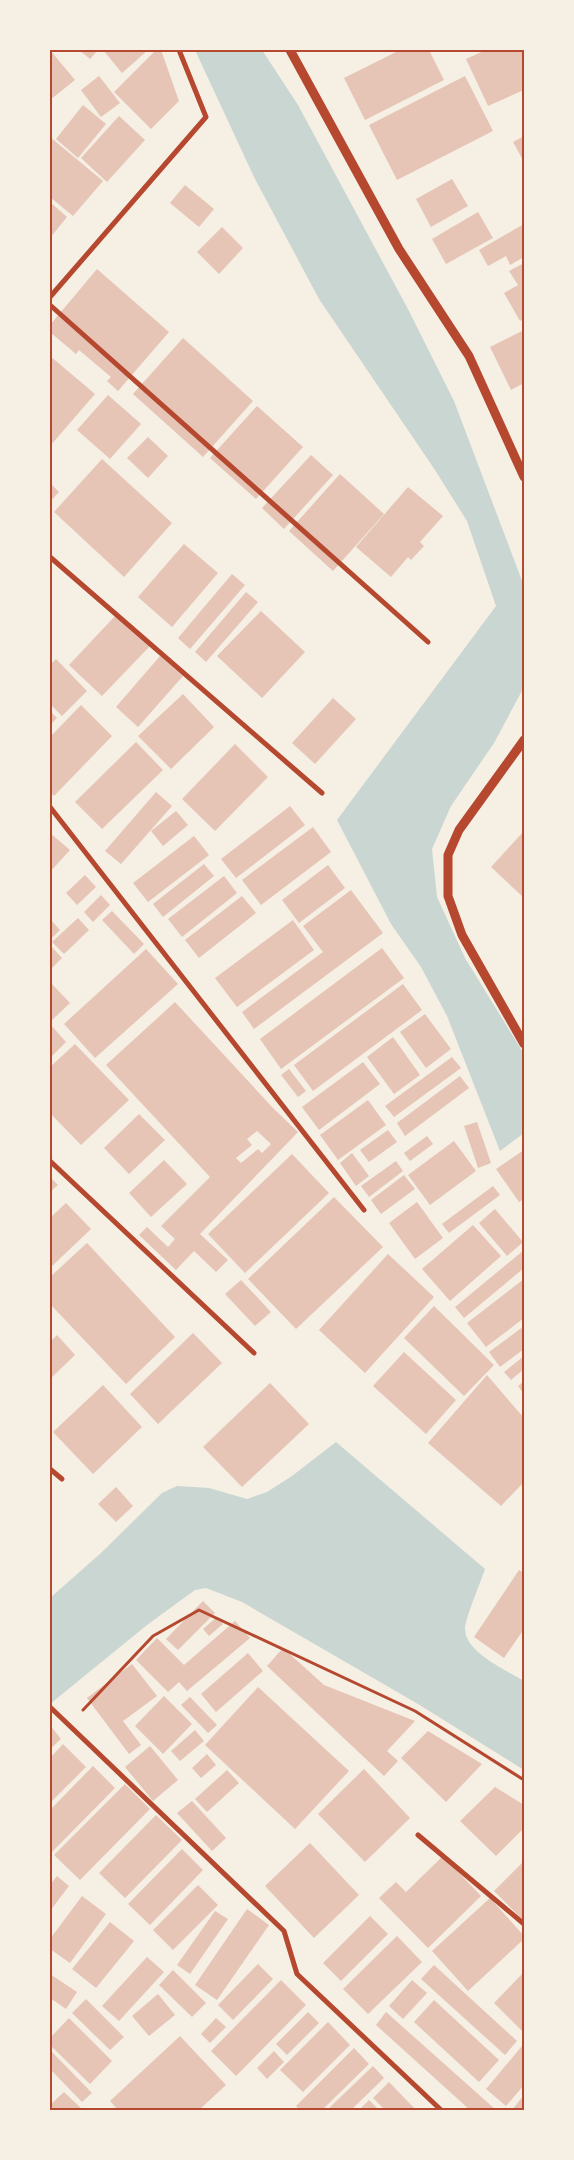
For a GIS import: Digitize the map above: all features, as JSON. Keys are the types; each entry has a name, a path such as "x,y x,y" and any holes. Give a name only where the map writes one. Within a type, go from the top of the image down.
{"street":[{"path":"50,297 206,116 179,50"},
{"path":"290,50 399,249 469,356 524,477"},
{"path":"50,306 428,642"},
{"path":"50,557 322,793"},
{"path":"524,740 460,830 448,855 448,896 462,935 524,1044"},
{"path":"50,807 364,1210"},
{"path":"50,1161 254,1353"},
{"path":"50,1469 62,1479"},
{"path":"50,1707 284,1931 297,1974 441,2110"},
{"path":"418,1835 524,1924"}],"path":[{"path":"68,1726 153,1636 199,1610 415,1712 524,1780"}],"shaded area":[{"path":"195,50 262,50 298,105 409,311 454,401 524,586 524,687 494,743 451,806 432,849 437,897 465,958 524,1054 524,1133 500,1151 447,1016 421,967 391,924 337,820 496,606 467,521 435,470 319,299 254,177"},
{"path":"336,1442 485,1569 470,1609 465,1629 467,1637 479,1653 497,1666 524,1681 524,1770 418,1704 242,1602 206,1588 195,1590 147,1625 50,1704 50,1598 101,1553 162,1493 177,1486 209,1488 247,1499 267,1492 292,1476"}],"building":[{"path":"50,50 75,80 50,100"},
{"path":"79,50 98,50 90,59"},
{"path":"103,50 148,50 122,73"},
{"path":"156,50 161,50 179,101 151,129 114,92"},
{"path":"400,50 429,50 444,80 365,120 344,78"},
{"path":"486,50 524,50 524,90 488,106 466,59"},
{"path":"99,76 120,103 101,117 81,90"},
{"path":"465,76 493,131 397,180 369,125"},
{"path":"83,105 106,124 78,158 56,139"},
{"path":"119,116 145,140 107,182 81,158"},
{"path":"524,136 524,162 513,142"},
{"path":"50,137 103,181 73,216 50,197"},
{"path":"452,179 468,206 431,227 416,199"},
{"path":"185,185 214,209 199,227 170,203"},
{"path":"50,202 67,217 50,238"},
{"path":"478,212 493,238 446,264 432,239"},
{"path":"524,224 524,257 510,265 506,256 488,266 479,250"},
{"path":"222,227 243,248 219,274 197,252"},
{"path":"524,263 524,319 520,321 504,293 518,285 509,271"},
{"path":"97,269 169,332 118,391 107,381 111,377 79,350 76,354 50,332 50,325"},
{"path":"524,330 524,383 511,390 490,347"},
{"path":"183,338 253,401 203,457 133,394"},
{"path":"50,356 95,394 50,446"},
{"path":"108,395 141,424 110,459 77,430"},
{"path":"257,406 303,447 256,499 210,458"},
{"path":"148,437 168,456 148,478 127,458"},
{"path":"311,455 333,475 284,529 262,508"},
{"path":"102,459 172,523 124,577 54,512"},
{"path":"340,474 384,514 333,571 289,531"},
{"path":"50,483 59,492 50,502"},
{"path":"408,487 443,516 420,542 424,546 411,560 408,557 391,577 356,547"},
{"path":"184,544 218,573 172,627 138,597"},
{"path":"232,574 245,585 190,649 178,638"},
{"path":"246,592 258,602 206,662 195,652"},
{"path":"261,611 305,652 262,698 217,656"},
{"path":"116,615 150,646 102,696 69,665"},
{"path":"160,656 183,676 138,727 116,707"},
{"path":"56,659 87,691 62,716 50,704 50,665"},
{"path":"183,694 214,727 171,769 138,736"},
{"path":"333,698 356,719 315,764 292,743"},
{"path":"81,705 112,736 54,796 50,792 50,737"},
{"path":"50,711 57,718 50,725"},
{"path":"136,742 163,770 102,829 75,802"},
{"path":"235,744 268,777 215,831 182,799"},
{"path":"156,792 172,806 121,864 105,851"},
{"path":"290,806 305,825 236,878 221,859"},
{"path":"176,811 188,825 163,846 151,831"},
{"path":"313,827 331,852 261,905 242,880"},
{"path":"524,831 524,898 491,867"},
{"path":"50,833 70,850 50,872"},
{"path":"194,836 209,855 148,902 133,883"},
{"path":"204,864 214,876 163,917 153,904"},
{"path":"328,865 345,888 299,923 282,900"},
{"path":"85,875 96,887 77,905 66,893"},
{"path":"224,876 237,893 182,937 168,919"},
{"path":"351,890 383,933 254,1029 242,1012 323,952 303,926"},
{"path":"101,895 110,905 93,922 84,912"},
{"path":"242,896 256,913 199,958 185,940"},
{"path":"112,911 144,944 134,954 102,920"},
{"path":"78,918 89,930 64,954 52,942"},
{"path":"50,919 60,930 50,940"},
{"path":"293,920 314,950 237,1007 215,978"},
{"path":"50,945 62,958 50,970"},
{"path":"382,948 404,978 281,1069 260,1039"},
{"path":"146,949 178,984 95,1058 64,1024"},
{"path":"50,982 70,1003 50,1022"},
{"path":"403,984 422,1010 313,1091 294,1065"},
{"path":"175,1002 273,1108 298,1132 200,1234 228,1260 216,1272 194,1251 176,1270 139,1235 147,1227 168,1247 175,1239 161,1226 210,1177 106,1065","holes":["257,1131 271,1144 262,1153 258,1149 241,1163 236,1158 252,1145 247,1139"]},
{"path":"425,1014 451,1049 426,1068 400,1032"},
{"path":"50,1024 66,1042 50,1058"},
{"path":"393,1037 420,1075 394,1094 367,1057"},
{"path":"75,1044 129,1100 81,1145 50,1113 50,1067"},
{"path":"452,1057 461,1068 394,1117 385,1106"},
{"path":"363,1062 380,1084 319,1130 302,1107"},
{"path":"289,1069 306,1091 298,1097 281,1075"},
{"path":"460,1076 469,1088 405,1136 397,1123"},
{"path":"368,1100 386,1125 338,1160 320,1135"},
{"path":"139,1114 165,1140 129,1174 104,1148"},
{"path":"477,1122 491,1163 478,1168 464,1126"},
{"path":"388,1130 397,1142 369,1162 360,1150"},
{"path":"427,1136 433,1144 410,1161 404,1153"},
{"path":"454,1141 476,1171 430,1205 408,1175"},
{"path":"524,1150 524,1199 519,1202 496,1169"},
{"path":"352,1153 369,1176 356,1186 340,1163"},
{"path":"292,1154 329,1193 245,1273 208,1234"},
{"path":"164,1160 187,1184 151,1217 129,1193"},
{"path":"396,1161 403,1171 369,1197 361,1186"},
{"path":"404,1175 415,1189 381,1214 371,1200"},
{"path":"50,1177 58,1185 50,1192"},
{"path":"493,1186 500,1195 449,1233 442,1224"},
{"path":"334,1197 383,1247 296,1329 248,1279"},
{"path":"417,1202 443,1238 415,1259 389,1223"},
{"path":"66,1203 91,1229 50,1268 50,1218"},
{"path":"495,1209 523,1242 507,1256 479,1223"},
{"path":"473,1225 501,1256 450,1301 422,1269"},
{"path":"87,1243 175,1337 126,1384 50,1304 50,1277"},
{"path":"524,1250 524,1268 464,1318 455,1307"},
{"path":"388,1254 434,1297 365,1373 319,1330"},
{"path":"524,1279 524,1318 486,1347 467,1323"},
{"path":"241,1280 271,1312 255,1326 225,1294"},
{"path":"434,1306 494,1365 464,1396 404,1338"},
{"path":"524,1326 524,1349 500,1367 489,1352"},
{"path":"193,1333 222,1363 158,1424 130,1394"},
{"path":"57,1335 75,1355 50,1379 50,1342"},
{"path":"404,1352 456,1400 426,1434 373,1386"},
{"path":"524,1356 524,1369 511,1380 504,1372"},
{"path":"487,1375 524,1418 524,1482 501,1506 428,1443"},
{"path":"524,1381 524,1394 518,1386"},
{"path":"270,1383 309,1424 242,1487 203,1447"},
{"path":"103,1385 142,1427 93,1474 53,1432"},
{"path":"116,1487 133,1506 116,1522 98,1504"},
{"path":"519,1570 524,1573 524,1629 504,1658 474,1637"},
{"path":"203,1601 215,1613 178,1650 166,1639"},
{"path":"217,1617 223,1624 209,1636 203,1629"},
{"path":"235,1621 250,1638 187,1691 179,1682 168,1692 136,1660 157,1638 184,1665"},
{"path":"283,1648 324,1685 415,1721 387,1751 398,1761 384,1776 267,1666"},
{"path":"248,1653 263,1671 216,1712 201,1694"},
{"path":"132,1664 157,1696 123,1721 141,1745 129,1754 87,1698"},
{"path":"258,1687 349,1771 295,1829 205,1745"},
{"path":"164,1696 192,1724 163,1754 135,1726"},
{"path":"190,1697 217,1725 208,1733 181,1705"},
{"path":"50,1725 61,1739 50,1749"},
{"path":"195,1730 204,1741 180,1761 171,1751"},
{"path":"428,1731 482,1764 446,1802 401,1758"},
{"path":"63,1744 86,1767 50,1803 50,1758"},
{"path":"150,1746 178,1780 153,1801 125,1767"},
{"path":"207,1754 216,1765 201,1778 192,1768"},
{"path":"93,1766 115,1788 50,1854 50,1810"},
{"path":"364,1769 410,1818 365,1862 318,1814"},
{"path":"227,1770 239,1783 207,1812 195,1799"},
{"path":"125,1784 150,1809 80,1880 54,1855"},
{"path":"495,1787 524,1805 524,1828 496,1856 460,1821"},
{"path":"192,1801 226,1838 212,1851 177,1813"},
{"path":"156,1815 182,1840 125,1898 99,1873"},
{"path":"310,1843 359,1895 314,1938 265,1886"},
{"path":"182,1849 203,1870 150,1925 128,1904"},
{"path":"443,1856 481,1896 428,1948 379,1898 396,1882 406,1892"},
{"path":"524,1861 524,1921 494,1891"},
{"path":"57,1876 69,1886 50,1911 50,1885"},
{"path":"198,1885 218,1905 173,1950 153,1930"},
{"path":"82,1896 106,1914 70,1963 50,1949 50,1939"},
{"path":"490,1898 524,1936 524,1939 468,1991 432,1951"},
{"path":"247,1909 269,1925 217,2000 195,1985"},
{"path":"215,1911 228,1919 190,1974 177,1965"},
{"path":"370,1916 388,1934 341,1981 323,1963"},
{"path":"110,1922 134,1941 96,1988 72,1969"},
{"path":"397,1936 422,1962 368,2014 343,1989"},
{"path":"147,1957 164,1972 119,2021 102,2006"},
{"path":"258,1964 273,1979 233,2020 218,2005"},
{"path":"434,1965 517,2041 505,2055 421,1979"},
{"path":"173,1970 206,2003 192,2017 159,1985"},
{"path":"524,1972 524,2033 494,2003"},
{"path":"50,1974 77,1992 66,2009 50,1998"},
{"path":"281,1980 306,2005 236,2076 211,2051"},
{"path":"412,1980 427,1993 403,2019 389,2006"},
{"path":"158,1994 175,2015 149,2036 132,2016"},
{"path":"86,1999 124,2037 110,2050 72,2013"},
{"path":"434,2000 499,2060 479,2082 414,2022"},
{"path":"308,2012 319,2023 287,2055 276,2044"},
{"path":"386,2012 496,2110 470,2110 376,2025"},
{"path":"69,2018 112,2061 90,2084 50,2045 50,2038"},
{"path":"216,2018 226,2027 210,2043 201,2034"},
{"path":"328,2022 350,2045 303,2092 280,2070"},
{"path":"180,2036 226,2085 199,2110 118,2110 110,2101"},
{"path":"522,2046 524,2047 524,2085 506,2106 486,2089"},
{"path":"354,2048 369,2064 322,2110 300,2110 296,2106"},
{"path":"50,2050 92,2093 82,2102 50,2069"},
{"path":"274,2051 284,2062 267,2079 257,2068"},
{"path":"373,2066 384,2078 351,2110 327,2110"},
{"path":"389,2082 416,2110 385,2110 373,2098"},
{"path":"64,2092 83,2110 50,2110 50,2105"},
{"path":"524,2095 524,2110 512,2110"},
{"path":"369,2100 379,2110 359,2110"}]}
